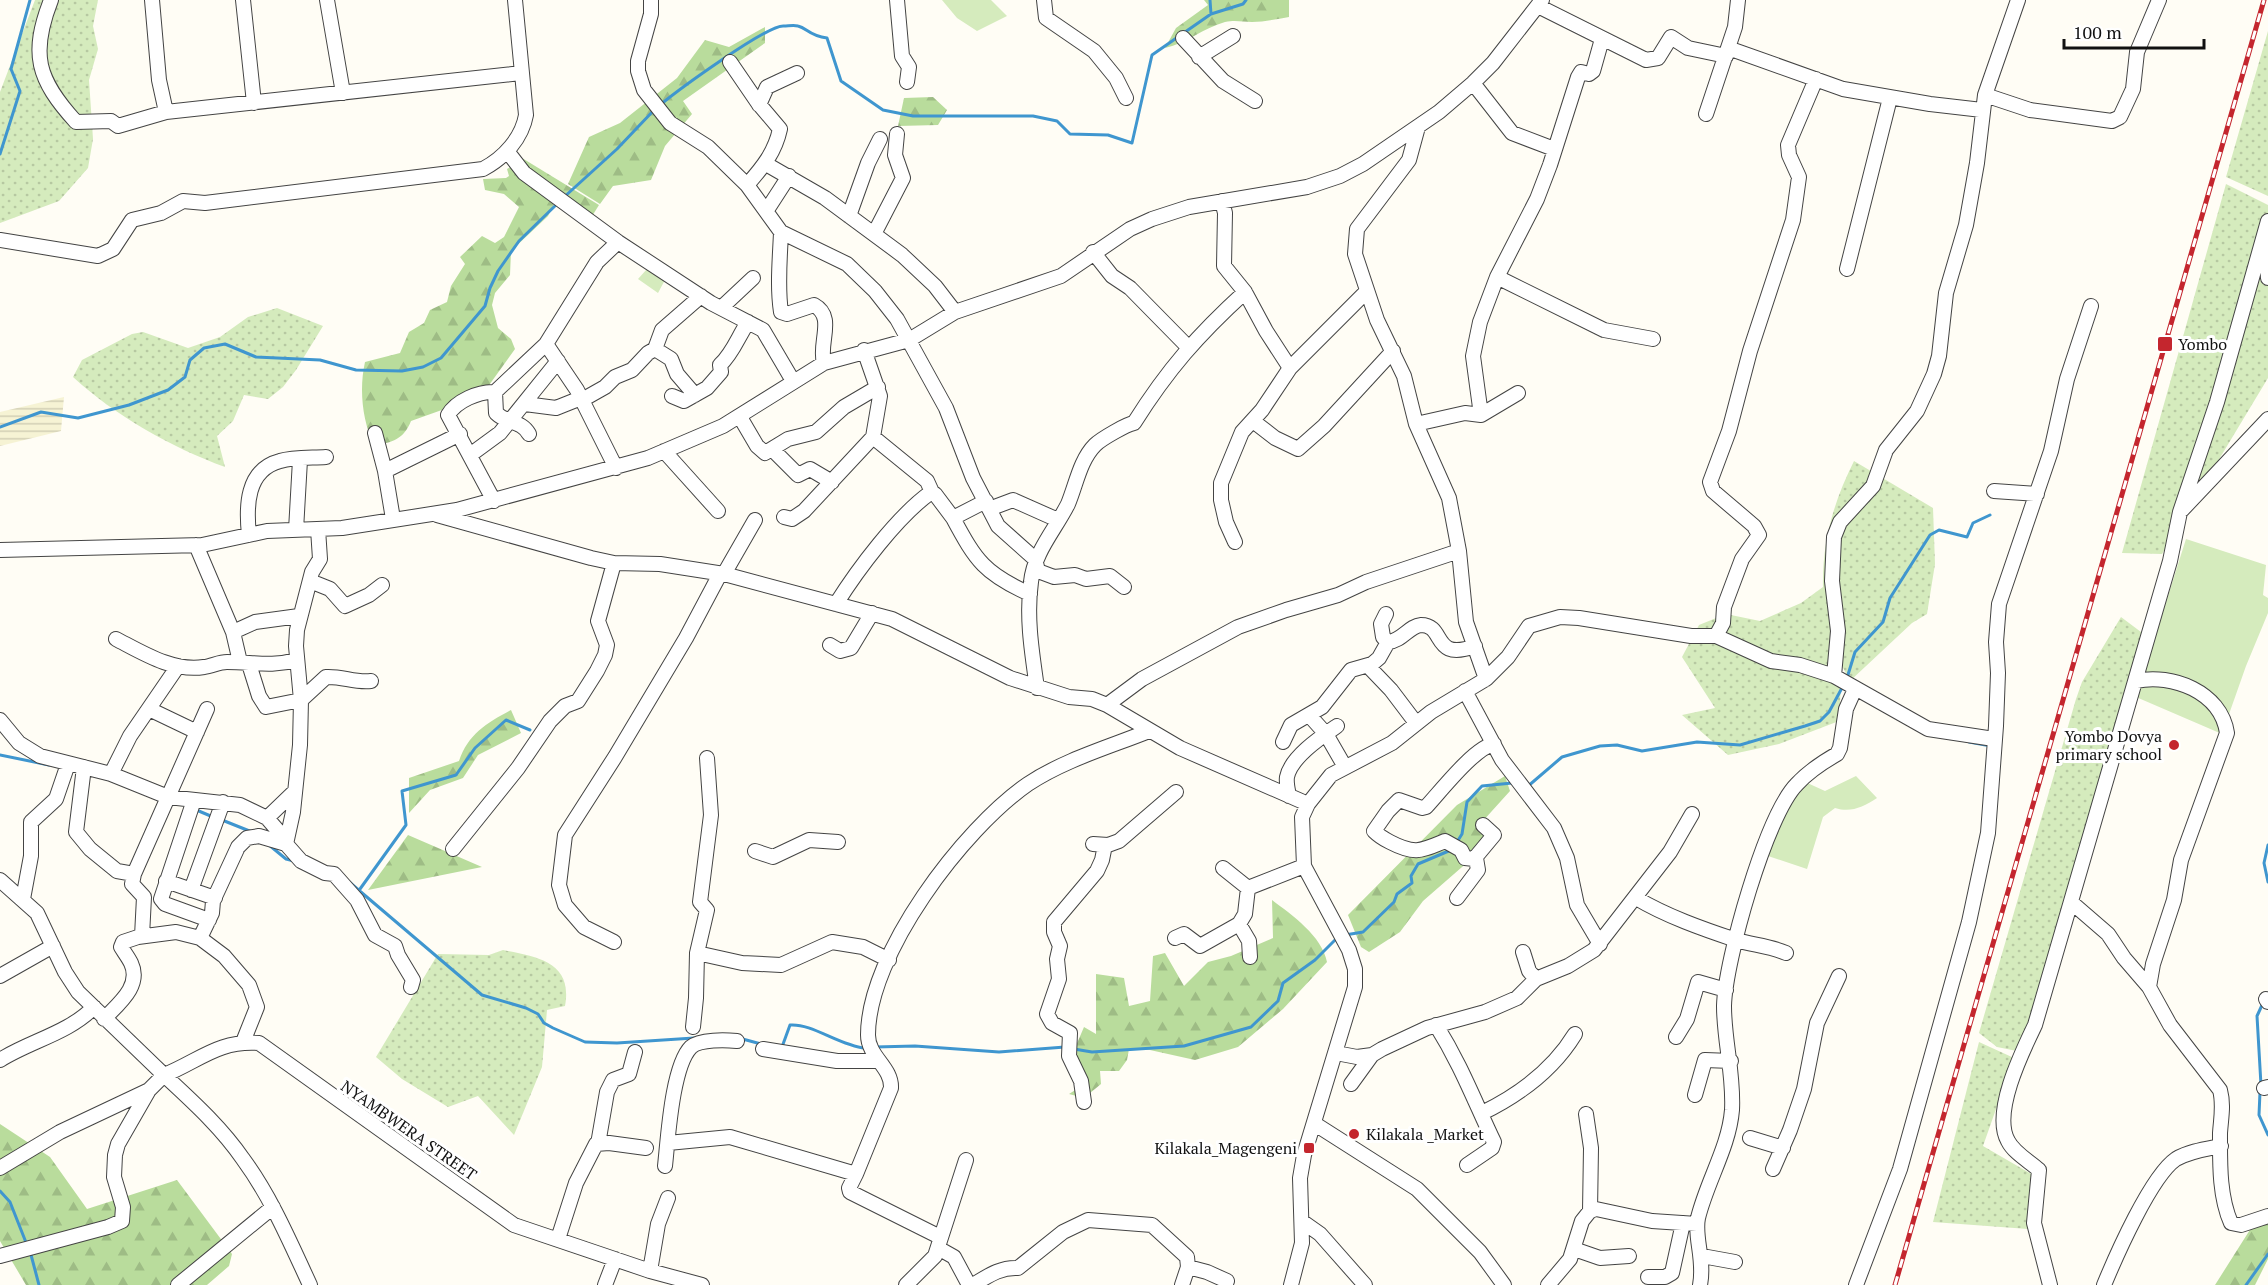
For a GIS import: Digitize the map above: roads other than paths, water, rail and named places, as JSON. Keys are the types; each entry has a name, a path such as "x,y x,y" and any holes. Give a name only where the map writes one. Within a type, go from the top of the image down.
{"street":[{"path":"51,0 40,28 38,46 43,69 55,99 76,122 111,121 118,126 166,112 521,73"},
{"path":"152,0 159,80 166,112"},
{"path":"243,0 254,103"},
{"path":"328,0 343,93"},
{"path":"0,240 98,256 113,249 132,220 160,213 183,201 215,202 483,169 498,162 524,125 526,114 515,0"},
{"path":"651,0 651,14 638,61 638,72 644,90 662,115 708,147 747,185 782,232 847,264 875,291 909,340 946,408 960,448 998,526 1035,559 1038,571 1047,577 1075,575 1086,579 1110,576 1124,587"},
{"path":"897,0 902,56 909,67 907,82"},
{"path":"1044,0 1046,18 1094,51 1116,78 1126,98"},
{"path":"1706,114 1735,27 1738,0"},
{"path":"1834,676 1838,631 1832,581 1834,537 1840,522 1873,486 1886,450 1917,411 1934,374 1939,356 1946,293 1966,225 1977,163 1985,95 2018,0"},
{"path":"1985,95 2030,110 2112,121 2120,117 2133,89 2137,52 2159,0"},
{"path":"0,550 196,545 249,535 342,528 432,514 494,501 616,468 664,452 702,437 740,417 824,363 864,350 909,340 955,312 997,296 1052,280 1093,252 1152,219 1189,207 1307,187 1340,176 1363,164 1418,127 1473,83 1493,63 1540,3 1602,39 1646,60 1658,58 1671,37 1688,48 1727,52 1843,89 1890,98 1982,110"},
{"path":"1199,57 1233,36"},
{"path":"1183,38 1223,81 1255,101"},
{"path":"1480,415 1473,356 1485,304 1537,199 1578,76 1581,72 1589,74 1593,71 1602,39"},
{"path":"730,62 759,105 780,129 777,144 766,164 747,185"},
{"path":"759,105 767,87 797,74"},
{"path":"1716,636 1723,623 1724,607 1742,560 1759,535 1754,526 1713,491 1710,482 1729,431 1750,351 1793,220 1799,177 1788,150 1816,79"},
{"path":"1473,83 1512,133 1554,149"},
{"path":"1847,268 1890,98"},
{"path":"1418,127 1409,160 1358,229 1356,254 1377,320 1394,351 1404,376 1416,424 1449,498 1459,551 1466,622 1486,679"},
{"path":"874,234 903,178 895,155 897,134"},
{"path":"849,216 880,138"},
{"path":"507,151 524,173 618,242 701,296 763,330 793,381"},
{"path":"865,171 874,160 895,155"},
{"path":"766,164 789,176 849,216 909,260 935,286 955,312"},
{"path":"767,210 789,176"},
{"path":"1222,201 1226,222 1224,266 1245,292 1266,331 1290,368"},
{"path":"2267,224 2268,278"},
{"path":"2050,1285 2034,1223 2039,1170 2007,1141 2002,1123 2017,1065 2035,1025 2170,561 2180,512 2217,402 2267,224"},
{"path":"782,232 781,277 777,294 781,312 787,314 814,305 824,315 826,322 820,347 824,363"},
{"path":"494,501 460,434 448,417 451,410 482,392 495,392 546,344 597,262 618,242"},
{"path":"1093,252 1112,276 1130,288 1188,347"},
{"path":"1497,277 1604,330 1653,339"},
{"path":"721,308 753,278"},
{"path":"1235,542 1226,522 1221,500 1221,483 1238,439 1290,368 1367,291"},
{"path":"1037,688 1030,631 1030,594 1035,559 1058,520 1095,445 1135,422 1157,386 1188,347 1245,292"},
{"path":"525,404 556,408 582,399 605,387 615,377 632,370 648,353 654,350 662,330 701,296"},
{"path":"1856,1285 1900,1169 1969,922 1988,833 2000,604 2060,419 2072,363 2091,306"},
{"path":"672,396 681,402 695,395 720,375 720,365 733,353 735,343 748,322"},
{"path":"546,344 582,399 616,468"},
{"path":"654,350 671,359 677,374 695,395"},
{"path":"784,517 792,519 799,516 873,437 880,400 878,387 864,350"},
{"path":"1253,421 1275,438 1298,449 1324,426 1366,377 1394,351"},
{"path":"470,455 491,441 510,422 558,361"},
{"path":"740,417 765,453 788,439 816,432 844,407 878,387"},
{"path":"495,392 496,413 510,422 521,424 529,435"},
{"path":"1416,424 1465,413 1480,415 1518,393"},
{"path":"2180,512 2268,419"},
{"path":"375,434 385,471 393,519"},
{"path":"385,471 460,434"},
{"path":"873,437 930,485 932,492 954,518 970,550 985,570 1030,594"},
{"path":"772,449 798,475 810,469 832,482"},
{"path":"664,452 718,511"},
{"path":"249,535 246,509 256,478 262,470 278,461 326,457"},
{"path":"296,530 300,460"},
{"path":"836,604 851,581 903,515 932,492"},
{"path":"1994,492 2037,494"},
{"path":"954,518 988,505 1013,500 1058,520"},
{"path":"432,514 614,563 660,564 722,574 892,619 1010,678 1037,688 1107,705 1180,748 1308,804"},
{"path":"614,942 584,927 565,905 559,885 565,835 686,638 755,520"},
{"path":"286,842 294,792 301,700 297,660 299,616 314,569 320,559 318,529"},
{"path":"196,545 263,705 270,708 301,700 326,677 344,678 357,682 371,681"},
{"path":"1107,705 1142,679 1238,627 1338,595 1366,582 1459,551"},
{"path":"453,849 518,768 550,721 565,706 578,701 597,671 607,645 598,621 614,563"},
{"path":"310,581 330,589 345,606 382,585"},
{"path":"830,645 840,651 851,648 872,613"},
{"path":"1386,614 1382,624 1383,637 1388,642"},
{"path":"233,632 255,622 299,616"},
{"path":"1291,1285 1302,1243 1300,1178 1304,1155 1352,1004 1355,969 1349,950 1304,866 1302,817 1308,804 1331,775 1392,743 1416,723 1486,679 1508,657 1524,630 1547,619 1579,618 1691,636 1716,636 1771,661 1800,665 1834,676 1928,729 1994,740"},
{"path":"1388,642 1396,641 1417,626 1424,625 1432,630 1447,649 1455,652 1475,646"},
{"path":"116,639 178,666 205,667 224,662 271,665 297,660"},
{"path":"1283,742 1291,725 1329,700 1351,670 1368,666 1384,653 1388,642"},
{"path":"111,774 123,747 178,666"},
{"path":"1368,666 1396,696 1416,723"},
{"path":"2136,681 2155,678 2196,690 2212,700 2226,729 2222,750 2181,860 2174,900 2153,964 2149,987"},
{"path":"1700,1285 1702,1256 1697,1224 1731,1120 1734,1083 1724,1015 1726,990 1748,895 1772,826 1796,784 1837,754 1846,709 1855,689"},
{"path":"1465,691 1494,744 1558,835 1577,905 1600,944"},
{"path":"149,709 197,732"},
{"path":"142,936 144,897 132,884 134,874 207,709"},
{"path":"1309,715 1331,730 1345,767"},
{"path":"0,720 19,743 40,756 111,774 168,796 223,802 258,812 267,818 301,861 310,863 325,873 334,874 340,879 357,900 375,935 395,946 412,980 411,987"},
{"path":"1289,796 1287,777 1290,770 1309,746 1331,730"},
{"path":"1149,731 1065,765 1020,790 944,865 906,924 889,960 872,1008 868,1034 878,1061 890,1077 891,1088 849,1188 850,1192 939,1243 954,1257 971,1285 1009,1266 1018,1268 1063,1232 1088,1220 1152,1225 1187,1257 1188,1267 1182,1285"},
{"path":"1476,858 1465,858 1461,850 1445,842 1433,848 1412,852 1380,837 1374,831 1388,811 1399,801 1422,808 1426,807 1445,784 1484,747 1494,744"},
{"path":"693,1027 697,953 707,910 700,902 711,815 706,758"},
{"path":"23,900 31,856 31,822 56,799 68,764"},
{"path":"84,767 76,832 90,849 117,872 134,874"},
{"path":"267,818 294,792"},
{"path":"1084,1102 1081,1081 1069,1056 1070,1033 1052,1023 1047,1014 1059,979 1060,946 1054,928 1058,917 1099,867 1099,844 1119,841 1176,792"},
{"path":"194,800 161,899 163,903 209,920"},
{"path":"191,890 223,802"},
{"path":"1336,1053 1357,1057 1372,1055 1436,1025 1485,1012 1517,998 1536,979 1578,961 1600,944 1636,898 1670,852 1692,814"},
{"path":"1456,898 1478,870 1476,858 1494,835 1483,825"},
{"path":"201,938 215,898 244,841 259,836 286,842"},
{"path":"755,851 771,857 789,851 807,841 838,842"},
{"path":"1248,888 1304,866"},
{"path":"1223,868 1248,888"},
{"path":"0,880 37,914 78,992 221,1131 243,1159 273,1207 310,1285"},
{"path":"166,881 215,898"},
{"path":"1175,938 1184,934 1200,946 1239,924 1245,914 1248,888"},
{"path":"1636,898 1657,910 1737,940 1765,945 1786,953"},
{"path":"2071,902 2108,934 2124,958 2149,987 2170,1025 2220,1090 2223,1100 2221,1146 2224,1207 2231,1223 2241,1225 2268,1216"},
{"path":"1239,924 1248,941 1250,957"},
{"path":"0,1256 108,1227 122,1221 123,1207 114,1177 115,1155 118,1144 149,1090 164,1075 208,1051 243,1042 257,1007 249,985 231,964 201,938 176,932 127,940 121,947 131,963 133,984 105,1019"},
{"path":"697,953 742,963 777,966 832,942 863,947 889,960"},
{"path":"0,976 53,946"},
{"path":"1523,952 1529,971 1536,979"},
{"path":"1773,1169 1804,1089 1817,1023 1839,976"},
{"path":"1676,1037 1687,1019 1698,982 1726,990"},
{"path":"0,1060 68,1026 94,1007"},
{"path":"1436,1025 1466,1077 1493,1146 1467,1165"},
{"path":"1482,1113 1539,1076 1559,1059 1575,1034"},
{"path":"665,1166 679,1075 690,1048 719,1041 737,1041"},
{"name":"NYAMBWERA STREET","path":"243,1042 259,1043 271,1050 514,1225 650,1271 702,1285"},
{"path":"763,1049 837,1061 878,1061"},
{"path":"598,1144 607,1092 613,1080 629,1074 635,1052"},
{"path":"1351,1084 1372,1055"},
{"path":"1695,1095 1705,1060 1731,1061"},
{"path":"1,1166 60,1131 149,1090"},
{"path":"1548,1285 1566,1265 1574,1249 1582,1221 1590,1210 1591,1148 1586,1114"},
{"path":"1315,1124 1417,1189 1480,1252 1504,1285"},
{"path":"668,1143 730,1137 856,1174"},
{"path":"1750,1138 1783,1148"},
{"path":"558,1239 576,1183 592,1148 598,1144 609,1143 646,1148"},
{"path":"2104,1285 2146,1198 2170,1164 2192,1152 2221,1146"},
{"path":"906,1285 932,1262 966,1160"},
{"path":"650,1271 658,1224 668,1198"},
{"path":"178,1285 273,1207"},
{"path":"1590,1210 1697,1224"},
{"path":"1303,1222 1320,1234 1365,1285"},
{"path":"1648,1277 1665,1277 1672,1273 1683,1223"},
{"path":"1574,1249 1600,1258 1629,1256"},
{"path":"1702,1256 1735,1262"},
{"path":"605,1285 615,1259"},
{"path":"1188,1267 1207,1272 1229,1284"}],"waterway":[{"path":"0,154 20,91 11,69 30,0"},
{"path":"1210,0 1211,14"},
{"path":"660,105 684,86 760,36 775,28 796,26 816,36 827,38 841,81 883,110 913,116 1033,116 1057,121 1070,134 1108,135 1132,143 1152,55 1211,14 1243,4 1246,0"},
{"path":"563,198 617,149 655,109"},
{"path":"0,427 41,412 78,418 129,405 168,390 185,377 190,360 204,348 225,344 256,357 320,360 356,370 402,371 423,367 441,358 485,306 498,271 519,241 558,203"},
{"path":"1847,678 1855,652 1883,622 1890,598 1930,535 1939,530 1967,537 1973,523 1990,515"},
{"path":"1527,787 1562,757 1600,746 1617,745 1642,751 1697,742 1740,745 1805,726 1820,721 1829,712 1843,686"},
{"path":"360,889 406,825 402,791 456,775 475,748 506,720 530,730"},
{"path":"1969,742 1991,746"},
{"path":"0,755 49,765"},
{"path":"1457,842 1462,834 1467,802 1482,786 1512,783"},
{"path":"194,809 213,817"},
{"path":"222,820 252,832"},
{"path":"269,845 286,859 294,861"},
{"path":"2268,845 2264,863 2268,882"},
{"path":"1345,935 1363,932 1394,902 1397,894 1412,883 1411,876 1418,864 1451,850"},
{"path":"348,881 482,995 526,1008 538,1014 544,1023 553,1028 585,1042 617,1043 694,1038"},
{"path":"1074,1049 1092,1052 1184,1046 1251,1027 1278,1001 1283,983 1315,960 1335,940"},
{"path":"2261,1085 2257,1016 2263,1003"},
{"path":"782,1047 790,1025 799,1025 865,1048"},
{"path":"739,1038 761,1044"},
{"path":"875,1047 915,1046 999,1052 1065,1047"},
{"path":"2260,1092 2259,1115 2268,1135"},
{"path":"0,1191 10,1202 27,1245"},
{"path":"30,1251 39,1285"},
{"path":"2246,1285 2268,1254"}],"railway":[{"path":"1895,1285 2264,0"}],"place":[{"name":"Yombo","path":"2165,344"},
{"name":"Yombo Dovya primary school","path":"2174,745"},
{"name":"Kilakala _Market","path":"1354,1134"},
{"name":"Kilakala_Magengeni","path":"1309,1148"}]}
